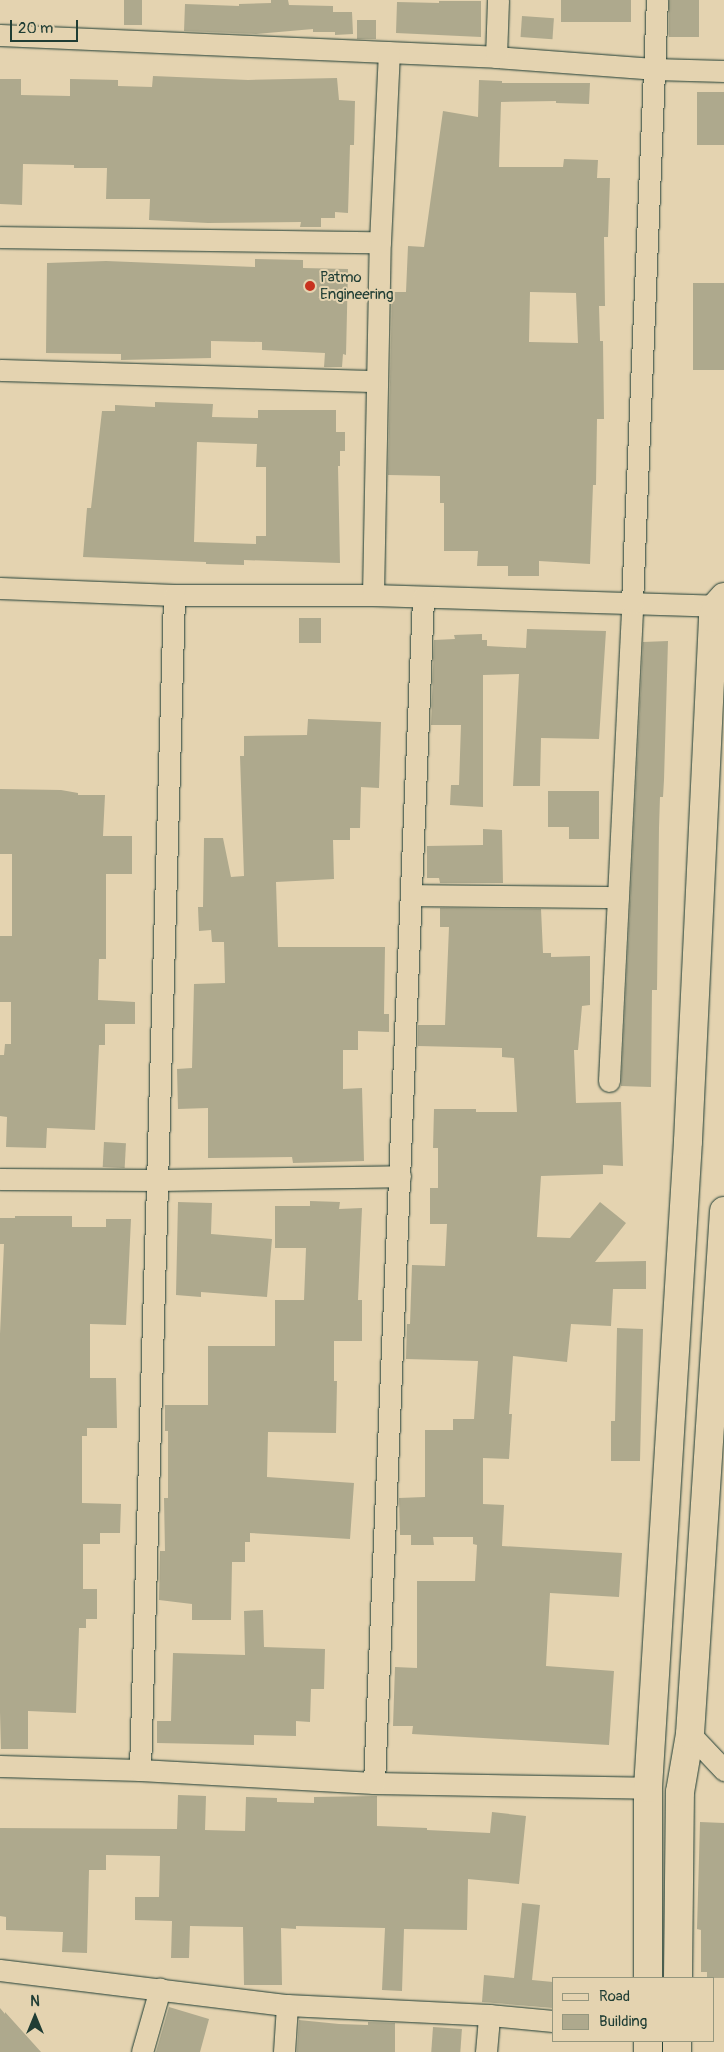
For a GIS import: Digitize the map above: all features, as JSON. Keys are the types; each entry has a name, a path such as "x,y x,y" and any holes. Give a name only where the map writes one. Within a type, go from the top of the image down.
{"street":[{"path":"496,57 498,0"},
{"path":"609,1081 632,603 657,0"},
{"path":"0,35 496,57 654,69 724,71"},
{"path":"373,596 380,242 389,52"},
{"path":"0,237 380,242"},
{"path":"0,370 377,382"},
{"path":"0,588 174,595 373,596 632,603 720,602 712,618 688,1140 648,1788 648,1977"},
{"path":"140,1770 174,595"},
{"path":"374,1783 423,597"},
{"path":"411,895 618,897"},
{"path":"0,1179 158,1180 400,1176"},
{"path":"678,1977 680,1792 690,1734 724,1212"},
{"path":"676,1341 716,1341"},
{"path":"690,1734 724,1770"},
{"path":"0,1766 140,1770 374,1783 648,1788"},
{"path":"0,1970 287,2005 489,2015 552,2021"},
{"path":"142,2052 160,1989"},
{"path":"284,2052 287,2005"},
{"path":"486,2052 489,2015"}],"building":[{"path":"124,0 142,0 142,25 124,25"},
{"path":"271,0 288,0 289,5 333,6 333,12 352,12 353,34 335,35 335,32 313,32 313,29 256,34 184,31 185,4 239,6 239,4 271,3"},
{"path":"561,0 631,0 631,22 561,22"},
{"path":"669,0 699,0 699,37 669,37"},
{"path":"439,1 481,1 481,37 396,33 397,2 439,3"},
{"path":"522,16 554,18 552,39 521,37"},
{"path":"357,20 376,20 376,39 357,39"},
{"path":"153,76 248,80 337,78 339,100 355,101 354,145 350,145 348,213 335,212 335,218 321,218 321,227 300,227 301,222 208,223 149,220 150,199 106,199 107,168 74,168 74,165 23,164 22,205 0,204 0,79 21,79 21,95 70,96 70,79 118,80 118,86 152,87"},
{"path":"479,80 502,81 502,83 590,83 589,104 556,103 556,101 501,102 499,167 563,167 564,159 598,160 597,178 610,178 608,237 604,237 605,306 599,306 600,341 603,341 604,419 597,419 596,485 593,485 590,564 539,561 539,576 508,576 508,566 477,566 478,551 444,551 444,503 440,503 440,476 388,475 392,292 406,292 408,246 424,247 443,111 478,117","holes":["530,292 576,293 578,343 529,342"]},
{"path":"697,92 724,92 724,145 697,145"},
{"path":"255,259 303,260 303,268 348,269 346,355 343,354 342,367 324,367 325,353 262,350 262,342 211,341 211,358 121,360 121,354 46,353 47,263 106,261 255,267"},
{"path":"693,283 724,283 724,370 693,370"},
{"path":"155,402 213,404 212,417 258,418 258,410 336,410 336,432 345,432 345,451 340,451 340,466 338,466 340,563 244,560 244,565 83,557 87,508 91,508 102,411 115,411 115,405 155,407","holes":["197,442 257,444 256,467 266,467 266,536 256,536 256,544 194,542"]},
{"path":"299,618 321,618 321,643 299,643"},
{"path":"527,629 606,631 599,739 541,738 540,786 513,786 519,674 483,675 483,807 450,805 451,785 459,785 461,725 431,725 434,640 455,639 454,635 482,634 482,640 487,640 487,646 526,648"},
{"path":"668,641 664,780 663,797 660,797 659,828 657,990 652,990 651,1087 621,1086 643,642"},
{"path":"308,719 381,722 379,788 361,787 360,828 350,828 350,840 333,840 334,879 276,882 278,947 385,947 384,1014 389,1014 389,1032 358,1031 358,1050 343,1050 343,1089 362,1088 364,1161 293,1163 292,1157 208,1158 208,1108 178,1109 177,1069 192,1068 194,984 225,983 224,942 212,942 211,930 199,931 198,907 203,907 204,838 223,838 231,877 244,876 240,756 244,756 244,736 307,735"},
{"path":"0,789 61,790 78,793 78,795 105,795 103,836 132,836 132,874 106,874 106,959 99,959 98,1000 135,1002 135,1024 105,1024 105,1045 99,1045 95,1130 47,1128 46,1148 6,1147 7,1117 0,1116 0,1055 4,1055 5,1044 11,1044 11,1002 0,1002 0,936 12,936 12,854 0,854"},
{"path":"548,791 599,791 599,839 569,839 569,827 548,827"},
{"path":"483,829 502,830 503,883 440,883 439,878 427,878 427,846 483,845"},
{"path":"440,908 541,909 543,953 551,953 551,957 590,956 590,1005 582,1006 578,1050 574,1050 576,1103 621,1102 623,1166 603,1165 603,1174 541,1176 537,1237 570,1238 600,1202 626,1223 595,1262 646,1261 646,1289 613,1289 611,1326 571,1324 567,1362 513,1356 509,1414 512,1414 509,1459 483,1458 483,1504 504,1505 502,1546 622,1553 619,1597 550,1593 546,1666 614,1671 609,1745 412,1734 413,1726 393,1726 395,1667 417,1668 417,1581 475,1581 477,1545 473,1544 473,1537 433,1537 434,1545 411,1545 411,1535 400,1535 399,1498 425,1497 425,1430 453,1430 453,1419 474,1419 478,1361 406,1359 407,1324 410,1324 412,1265 445,1266 447,1224 430,1224 430,1188 438,1188 438,1148 433,1148 434,1109 476,1109 476,1112 517,1112 514,1058 502,1057 502,1048 418,1046 418,1025 445,1025 449,927 440,927"},
{"path":"104,1142 126,1143 125,1168 103,1167"},
{"path":"310,1201 340,1202 339,1209 362,1208 358,1300 362,1300 362,1341 334,1341 334,1381 337,1381 336,1433 268,1432 267,1477 354,1483 350,1539 250,1533 250,1542 245,1542 245,1562 232,1562 231,1620 192,1620 192,1604 159,1600 160,1551 165,1551 164,1498 168,1498 168,1431 165,1431 165,1405 208,1405 208,1346 275,1346 275,1300 304,1300 306,1248 275,1248 275,1206 310,1206"},
{"path":"178,1202 212,1203 211,1234 272,1239 267,1297 201,1292 201,1297 176,1295"},
{"path":"15,1216 72,1216 72,1227 106,1227 106,1219 131,1219 126,1325 90,1324 90,1378 116,1378 117,1428 87,1428 87,1436 82,1436 82,1503 121,1504 120,1533 100,1533 100,1544 83,1544 83,1589 97,1589 97,1619 86,1619 86,1628 79,1628 76,1713 28,1711 28,1749 1,1749 0,1334 4,1244 0,1244 0,1218 15,1218"},
{"path":"617,1328 643,1329 640,1461 611,1461 611,1421 615,1421"},
{"path":"263,1610 264,1647 325,1649 324,1689 311,1689 310,1722 296,1721 296,1736 254,1735 254,1745 157,1743 157,1721 171,1721 173,1653 245,1655 244,1611"},
{"path":"178,1795 206,1796 205,1830 245,1831 246,1797 277,1798 277,1802 314,1803 314,1797 377,1796 377,1826 427,1828 427,1830 490,1833 492,1812 526,1816 519,1884 468,1879 467,1930 404,1929 402,1991 382,1990 385,1928 296,1926 296,1929 281,1928 282,1985 244,1985 243,1927 190,1926 189,1958 171,1958 172,1921 135,1920 135,1897 159,1897 160,1856 106,1855 106,1870 89,1870 87,1953 62,1952 63,1932 6,1930 6,1917 0,1916 0,1828 177,1829"},
{"path":"700,1822 724,1823 724,1978 707,1977 707,1972 701,1972 701,1930 697,1929"},
{"path":"522,1903 540,1905 532,1980 552,1982 552,2008 482,2002 484,1975 514,1978"},
{"path":"169,2007 209,2019 200,2052 156,2052"},
{"path":"0,2008 5,2014 5,2012 41,2052 0,2052"},
{"path":"299,2020 368,2025 368,2022 395,2023 395,2052 297,2052"},
{"path":"433,2027 462,2029 460,2052 431,2052"}],"place":[{"name":"Patmo Engineering","path":"310,286"}]}
